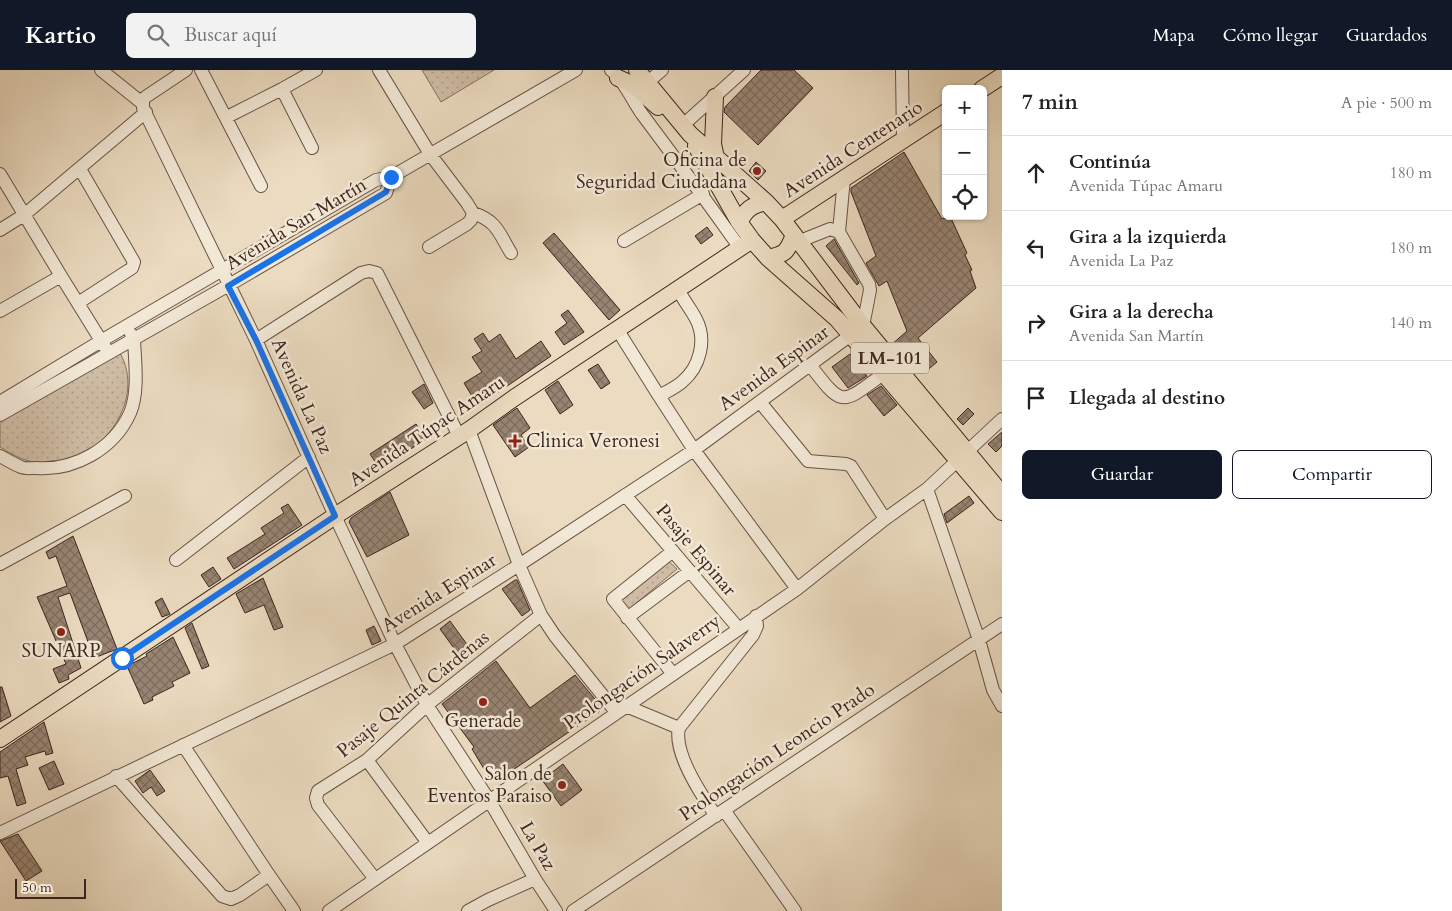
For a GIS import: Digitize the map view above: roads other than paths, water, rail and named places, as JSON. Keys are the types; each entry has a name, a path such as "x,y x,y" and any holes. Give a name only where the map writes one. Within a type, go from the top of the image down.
{"main road":[{"path":"614,74 632,84 684,127"},
{"name":"LM-101","path":"643,76 684,127 782,219 797,238 857,330 883,374 962,456 1002,494"},
{"path":"987,86 1002,76"},
{"path":"715,96 715,121 712,136 716,158"},
{"name":"Avenida Centenario","path":"782,219 942,115"},
{"name":"LM-101","path":"684,127 739,222 746,244 768,258 837,319 857,330 962,456 1002,512"},
{"path":"739,222 746,210 754,205 766,202"},
{"path":"768,258 779,256 797,238"},
{"name":"Avenida Túpac Amaru","path":"0,739 335,516 464,433 746,244"}],"street":[{"path":"101,70 144,108"},
{"path":"144,108 143,99 186,70"},
{"path":"202,70 261,186"},
{"path":"227,117 282,90 316,70"},
{"path":"379,70 430,154 473,213 491,221 511,253"},
{"path":"391,177 576,70"},
{"path":"643,76 662,70"},
{"path":"684,127 744,70"},
{"path":"902,70 903,140"},
{"path":"614,74 703,194 746,244"},
{"path":"282,90 312,148"},
{"path":"0,230 24,215 80,169 144,108"},
{"name":"Avenida La Paz","path":"144,108 228,286 256,340 395,644 427,706 489,800"},
{"path":"78,303 134,266 134,262 80,169"},
{"path":"0,174 60,276 109,353"},
{"name":"Avenida San Martín","path":"0,402 376,180 391,177 386,192 228,286 0,415"},
{"path":"844,178 839,232 869,284 870,290 857,330"},
{"path":"624,241 703,194"},
{"path":"429,247 467,224 471,220 473,213"},
{"path":"797,238 830,229 839,232"},
{"path":"256,340 361,273 369,271 377,273 464,433 541,615 555,636 621,709 679,728"},
{"path":"0,311 60,276"},
{"path":"658,396 682,382 694,367 701,353 702,336 696,319 678,289"},
{"path":"0,456 22,468 49,469 74,463 96,453 117,434 130,412 135,390 134,340 127,327"},
{"path":"617,329 694,450 797,589"},
{"name":"Avenida Espinar","path":"0,833 395,644 694,450 857,330"},
{"path":"810,365 834,394 842,398 849,398 883,374"},
{"path":"760,402 808,461 851,466 885,520"},
{"name":"Prolongación Salaverry","path":"330,911 797,589 927,489 1002,419"},
{"path":"176,560 309,457"},
{"path":"927,489 980,644 993,690 1002,706"},
{"name":"Pasaje Espinar","path":"625,495 739,628"},
{"path":"0,564 125,496"},
{"path":"673,551 613,598 673,674"},
{"path":"627,618 690,571"},
{"name":"Pasaje Quinta Cárdenas","path":"375,879 318,805 316,798 318,792 367,760 427,706 541,615"},
{"path":"756,616 758,626 679,728 679,741 688,769 702,796 723,814 795,911"},
{"name":"Prolongación Leoncio Prado","path":"573,911 980,644 1002,624"},
{"name":"Prolongación Leoncio Prado","path":"980,644 1002,634"},
{"path":"183,745 294,911"},
{"path":"367,760 428,843"},
{"path":"116,776 222,896 231,899 240,895 269,875"},
{"name":"La Paz","path":"489,800 556,911"},
{"name":"Prolongación Leoncio Prado","path":"587,911 723,814"},
{"path":"468,911 535,879"}],"place":[{"name":"Oficina de Seguridad Ciudadana","path":"757,171"},
{"name":"Clinica Veronesi","path":"515,441"},
{"name":"SUNARP","path":"61,632"},
{"name":"Generade","path":"483,702"},
{"name":"Salon de Eventos Paraiso","path":"562,785"}]}
